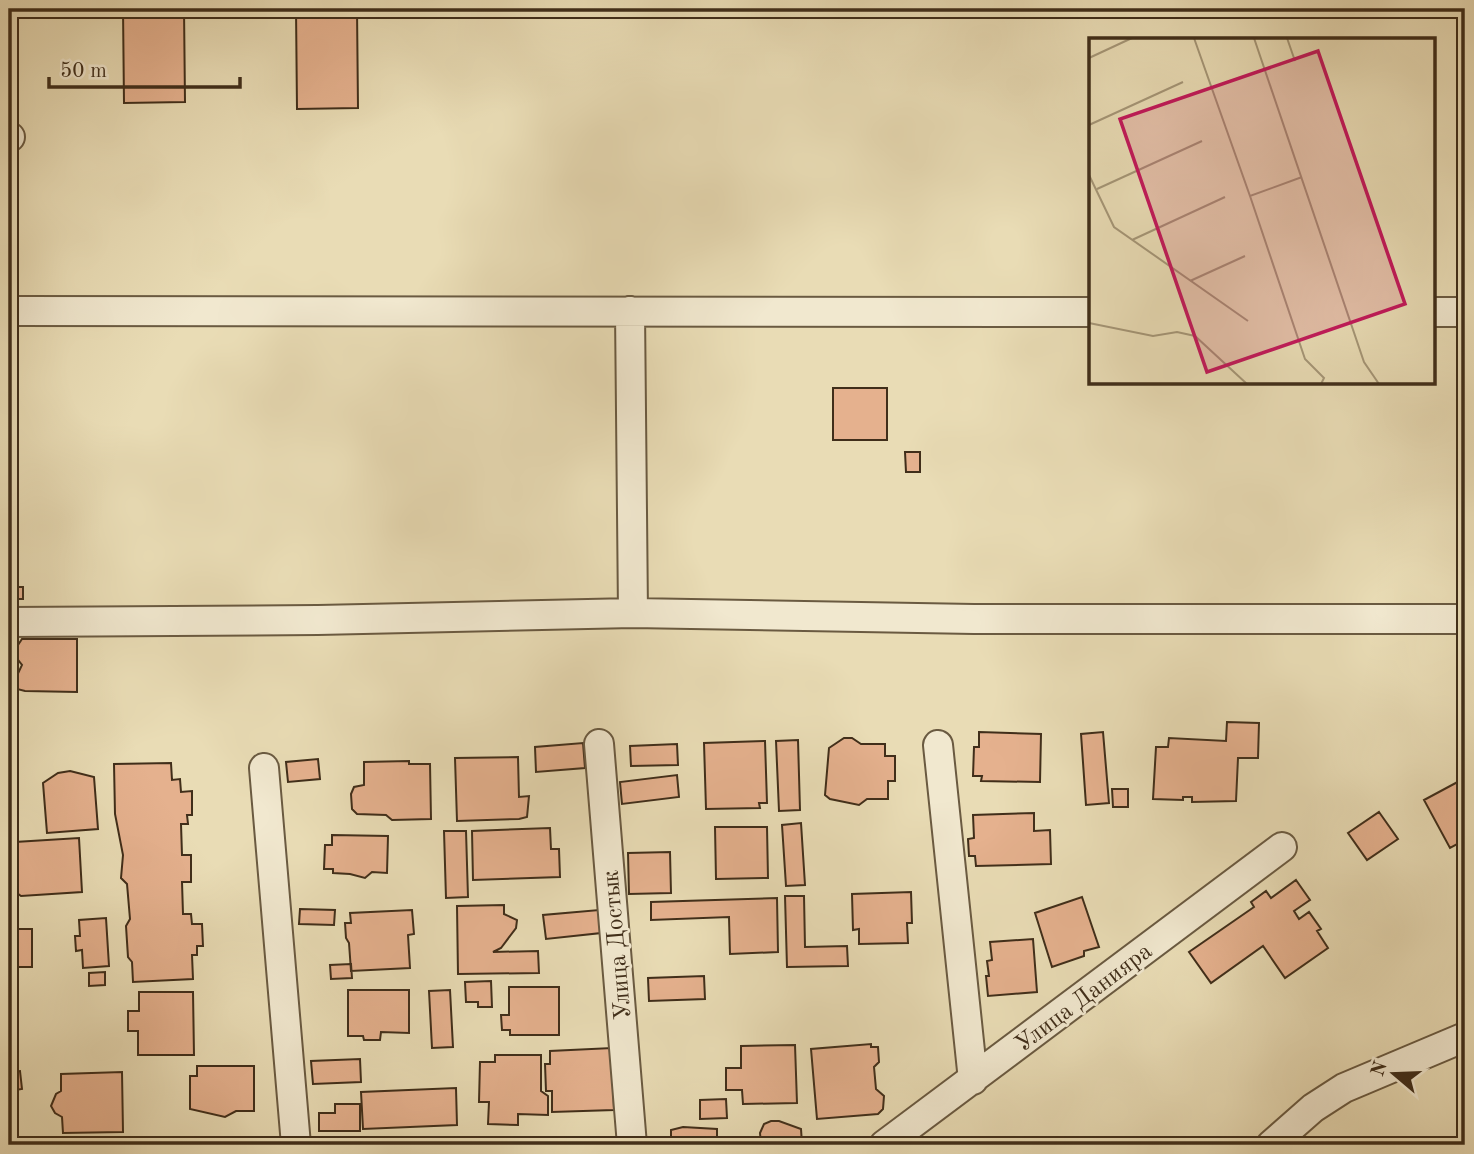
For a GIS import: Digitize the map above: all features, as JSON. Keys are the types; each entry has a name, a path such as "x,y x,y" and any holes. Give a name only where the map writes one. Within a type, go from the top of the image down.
{"street":[{"path":"9,310 1089,312"},
{"path":"630,311 633,613"},
{"path":"1436,312 1465,312"},
{"path":"9,622 332,620 633,613 974,619 1465,619"},
{"name":"Улица Достык","path":"599,744 632,1145"},
{"path":"938,745 973,1080"},
{"path":"264,768 296,1145"},
{"name":"Улица Данияра","path":"884,1145 1282,848"},
{"path":"1271,1145 1313,1108 1344,1088 1465,1037"}],"building":[{"path":"9,9 13,9 14,114 9,114"},
{"path":"123,9 184,9 185,102 124,103"},
{"path":"296,9 357,9 358,108 297,109"},
{"path":"833,388 887,388 887,440 833,440"},
{"path":"905,452 920,452 920,472 906,472"},
{"path":"9,587 23,587 23,599 9,599"},
{"path":"22,639 77,639 77,692 17,689 14,682 22,665 15,656 16,648"},
{"path":"1227,722 1259,723 1258,758 1238,758 1236,801 1192,802 1192,797 1183,797 1183,800 1153,799 1156,747 1168,747 1169,738 1226,741"},
{"path":"979,732 1041,734 1040,782 981,781 982,776 973,776 974,747 979,747"},
{"path":"1103,732 1109,803 1086,805 1081,734"},
{"path":"844,738 852,738 861,744 885,744 885,756 895,756 895,781 888,781 888,799 867,799 859,805 830,799 825,795 829,748"},
{"path":"798,740 800,810 779,811 776,741"},
{"path":"765,741 767,803 759,803 760,808 706,809 704,743"},
{"path":"583,743 585,768 536,772 535,747"},
{"path":"677,744 678,765 631,766 630,746"},
{"path":"518,757 519,797 529,796 527,817 457,821 455,758"},
{"path":"318,759 320,779 288,782 286,762"},
{"path":"409,761 409,764 430,764 431,819 392,820 386,815 357,814 352,809 351,794 354,787 364,785 364,762"},
{"path":"171,763 172,780 180,779 181,792 192,791 192,815 187,815 188,824 181,824 182,855 191,855 191,882 182,882 183,914 191,914 192,924 202,924 203,946 197,946 197,955 192,955 193,979 133,982 126,926 130,919 127,884 121,878 123,855 115,814 114,764"},
{"path":"70,771 94,777 98,829 47,833 43,783 58,773"},
{"path":"677,775 679,797 622,804 620,782"},
{"path":"1465,778 1465,840 1450,848 1424,800"},
{"path":"1112,789 1128,789 1128,807 1113,807"},
{"path":"1379,812 1398,839 1367,860 1348,833"},
{"path":"1034,813 1034,831 1050,830 1051,864 976,866 975,856 969,856 968,839 974,838 973,815"},
{"path":"801,823 805,885 786,886 782,825"},
{"path":"715,827 767,827 768,878 716,879"},
{"path":"550,828 551,849 559,849 560,877 473,880 472,831"},
{"path":"444,831 466,831 468,897 446,898"},
{"path":"332,835 388,836 387,873 372,872 365,878 324,869 325,845 332,845"},
{"path":"79,838 82,892 21,896 13,890 14,865 10,857 15,842"},
{"path":"670,852 671,893 629,894 628,853"},
{"path":"1296,880 1310,900 1294,911 1299,919 1309,912 1321,929 1317,931 1328,948 1285,978 1263,946 1211,983 1189,952 1254,907 1251,902 1266,891 1271,898"},
{"path":"911,892 912,923 907,923 908,943 859,944 859,929 853,930 852,894"},
{"path":"785,896 804,896 805,947 847,946 848,966 787,967"},
{"path":"1082,897 1099,947 1084,951 1084,956 1052,967 1035,913"},
{"path":"777,898 778,952 730,954 729,917 651,920 651,902"},
{"path":"504,905 504,914 517,920 516,928 501,948 493,952 538,951 539,973 458,974 457,906"},
{"path":"300,909 335,910 334,925 299,924"},
{"path":"412,910 414,934 408,935 410,968 351,971 345,923 351,923 350,913"},
{"path":"599,910 601,933 546,939 543,915"},
{"path":"106,918 109,966 83,968 82,950 76,951 75,936 80,936 79,920"},
{"path":"9,929 32,929 32,967 9,967"},
{"path":"1033,939 1037,992 988,996 986,976 989,976 987,961 992,960 990,942"},
{"path":"351,964 352,978 331,979 330,965"},
{"path":"105,972 105,985 89,986 89,973"},
{"path":"704,976 705,999 649,1001 648,978"},
{"path":"491,981 492,1007 478,1007 478,1002 466,1002 465,982"},
{"path":"509,987 559,987 559,1035 510,1035 510,1030 502,1030 501,1015 509,1015"},
{"path":"348,990 409,990 409,1033 381,1032 380,1040 348,1036"},
{"path":"450,990 453,1047 432,1048 429,991"},
{"path":"139,992 193,992 194,1055 138,1055 138,1031 128,1031 128,1011 139,1011"},
{"path":"871,1044 871,1047 878,1047 879,1062 874,1067 876,1089 884,1096 883,1109 878,1114 817,1119 811,1049"},
{"path":"795,1045 797,1103 743,1104 742,1090 726,1090 726,1068 741,1068 741,1046"},
{"path":"612,1048 614,1110 552,1112 552,1091 546,1091 545,1064 550,1064 550,1051"},
{"path":"495,1055 541,1055 541,1091 548,1096 548,1115 518,1114 518,1125 488,1124 489,1102 479,1102 480,1062 495,1062"},
{"path":"360,1059 361,1082 313,1084 311,1061"},
{"path":"197,1066 254,1066 254,1111 236,1111 225,1117 190,1109 190,1076 197,1076"},
{"path":"20,1071 22,1089 9,1091 9,1072"},
{"path":"122,1072 123,1132 63,1133 62,1117 55,1113 51,1106 56,1094 61,1091 61,1074"},
{"path":"456,1088 457,1125 363,1129 361,1092"},
{"path":"726,1099 727,1118 700,1119 700,1100"},
{"path":"335,1104 360,1104 360,1131 319,1131 319,1113 335,1113"},
{"path":"771,1121 801,1129 802,1144 807,1145 761,1145 760,1133 764,1124"},
{"path":"683,1127 717,1129 717,1145 671,1145 671,1130"},
{"path":"459,1137 460,1145 411,1145 410,1139"},
{"path":"500,1138 501,1145 470,1145 470,1140"}]}
